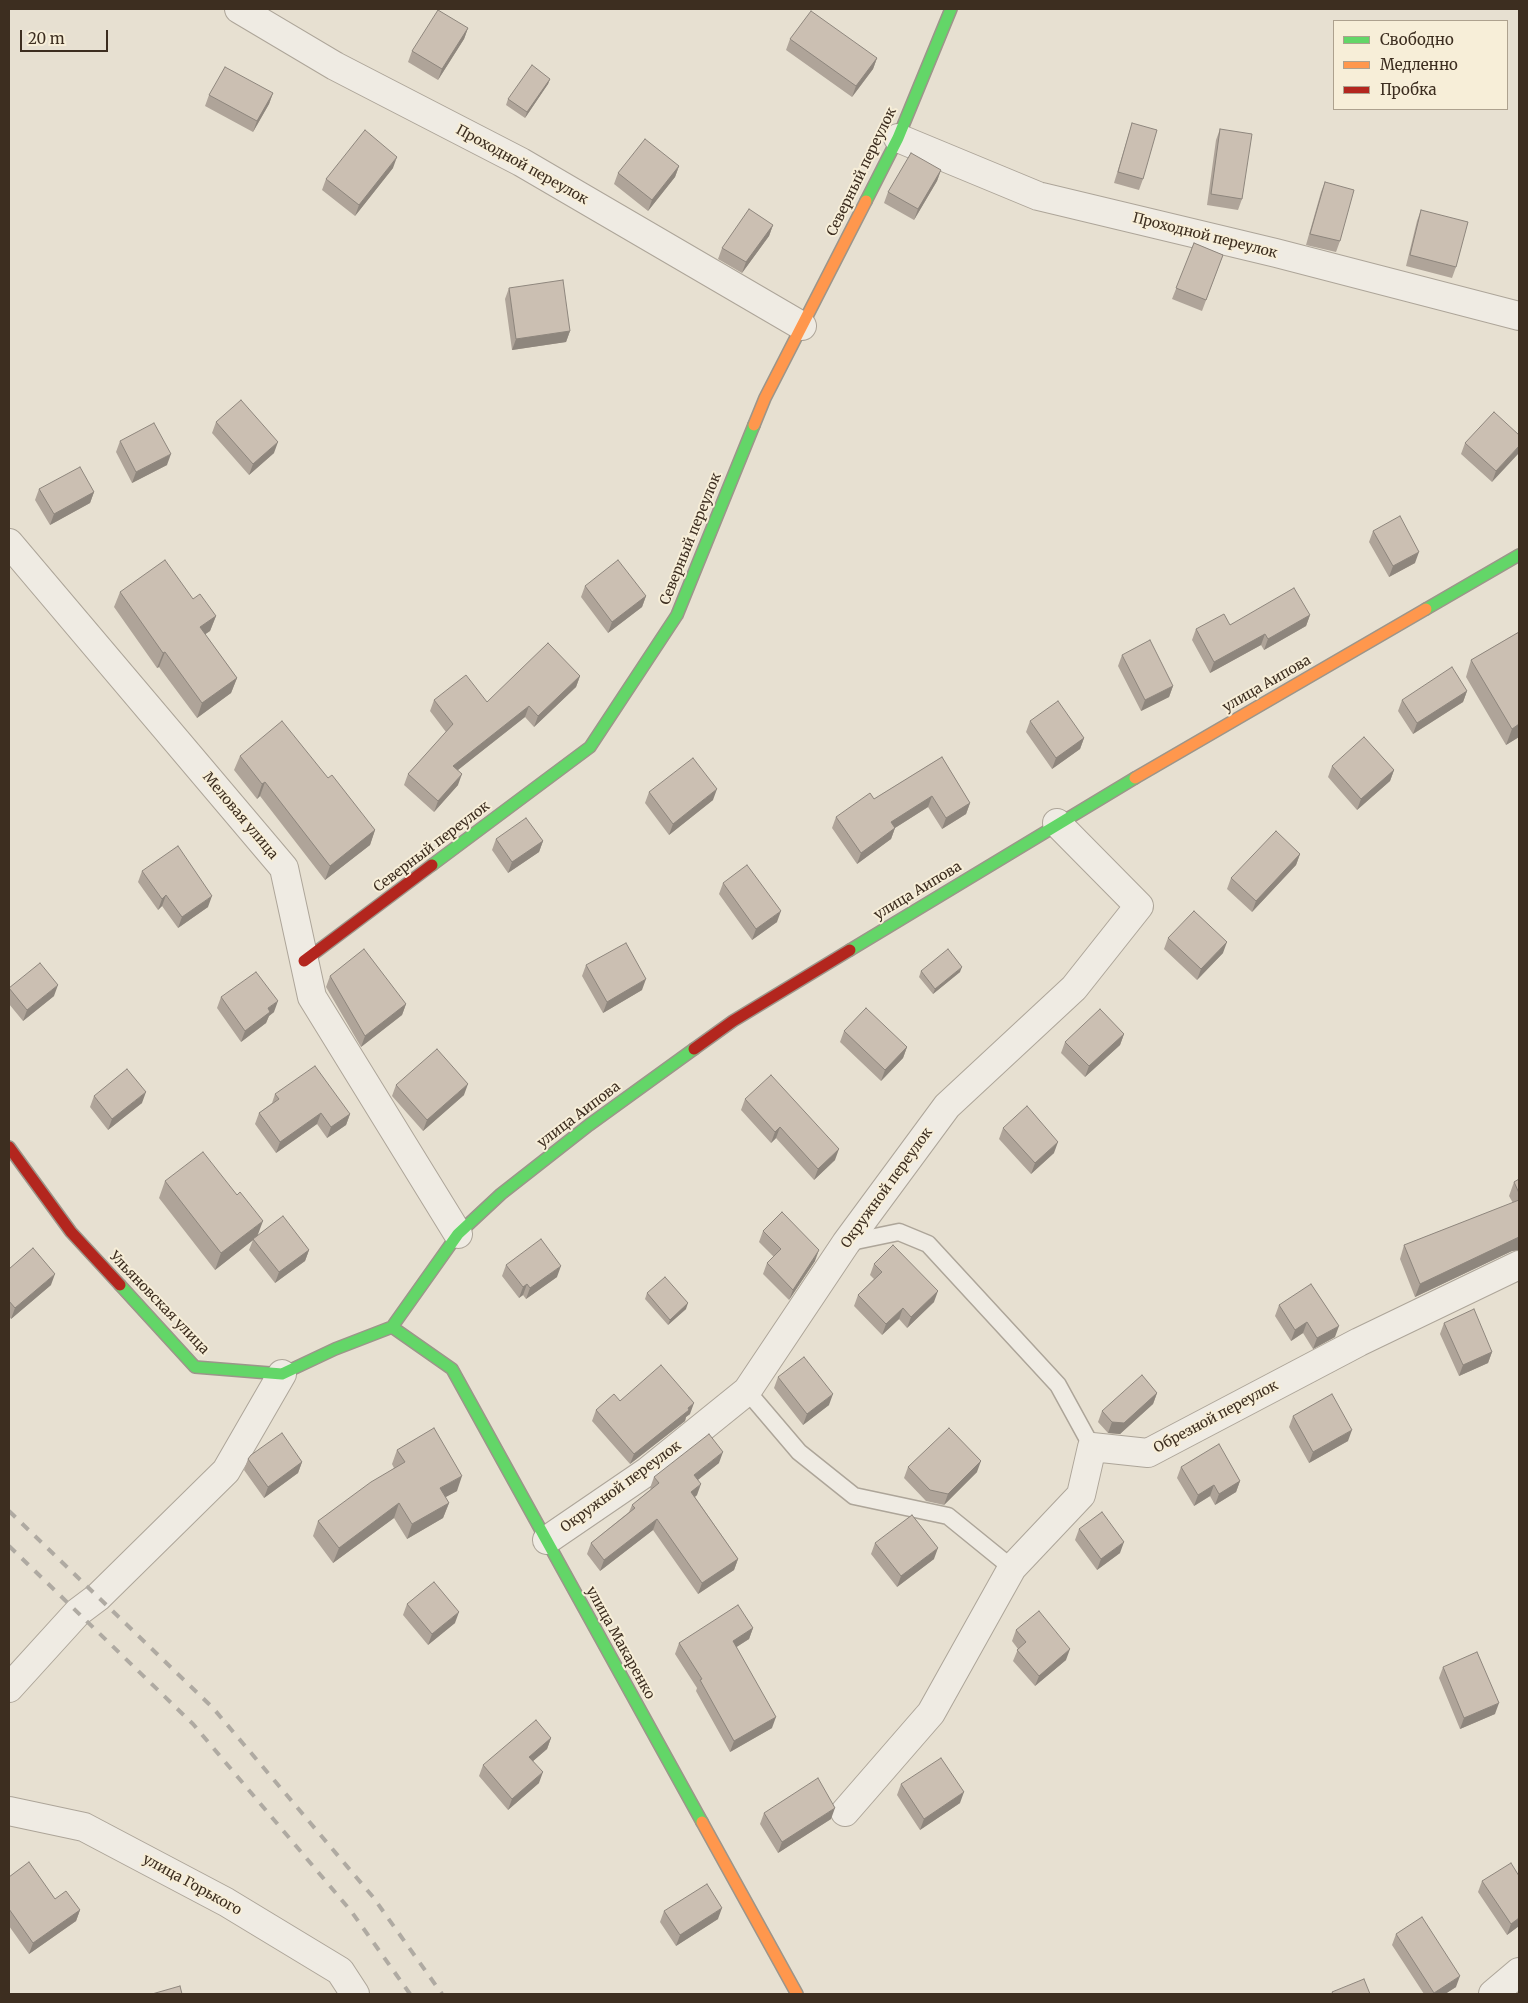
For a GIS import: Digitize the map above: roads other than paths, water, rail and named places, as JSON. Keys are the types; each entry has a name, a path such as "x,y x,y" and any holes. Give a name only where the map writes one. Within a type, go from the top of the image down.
{"street":[{"name":"Проходной переулок","path":"239,9 335,66 522,162 802,326"},
{"name":"Северный переулок","path":"304,961 590,747 677,615 765,398 898,138 951,9"},
{"name":"Проходной переулок","path":"898,138 1038,196 1276,253 1519,316"},
{"name":"Меловая улица","path":"9,542 284,868 312,997 458,1234"},
{"name":"улица Аипова","path":"392,1328 458,1234 501,1194 589,1125 733,1021 1057,824 1519,555"},
{"name":"Окружной переулок","path":"547,1540 648,1471 747,1392 846,1243 947,1106 1074,988 1139,906 1057,824"},
{"name":"Ульяновская улица","path":"9,1147 71,1232 195,1367 282,1374 335,1349 392,1328"},
{"name":"Обрезной переулок","path":"1092,1447 1148,1453 1359,1342 1519,1265"},
{"name":"улица Макаренко","path":"392,1328 452,1369 797,1994"},
{"path":"9,1688 78,1612 98,1597 226,1471 282,1374"},
{"path":"845,1812 931,1713 1012,1568 1081,1494 1092,1447"},
{"name":"улица Горького","path":"9,1810 84,1827 151,1862 226,1902 340,1971 355,1994"},
{"path":"1493,1994 1519,1972"}],"lane":[{"path":"846,1243 899,1232 928,1244 1058,1385 1092,1447"},
{"path":"747,1392 799,1452 854,1496 948,1516 1012,1568"}],"railway":[{"path":"9,1511 213,1708 373,1897 442,1994"},
{"path":"9,1546 193,1724 351,1911 410,1994"}]}
